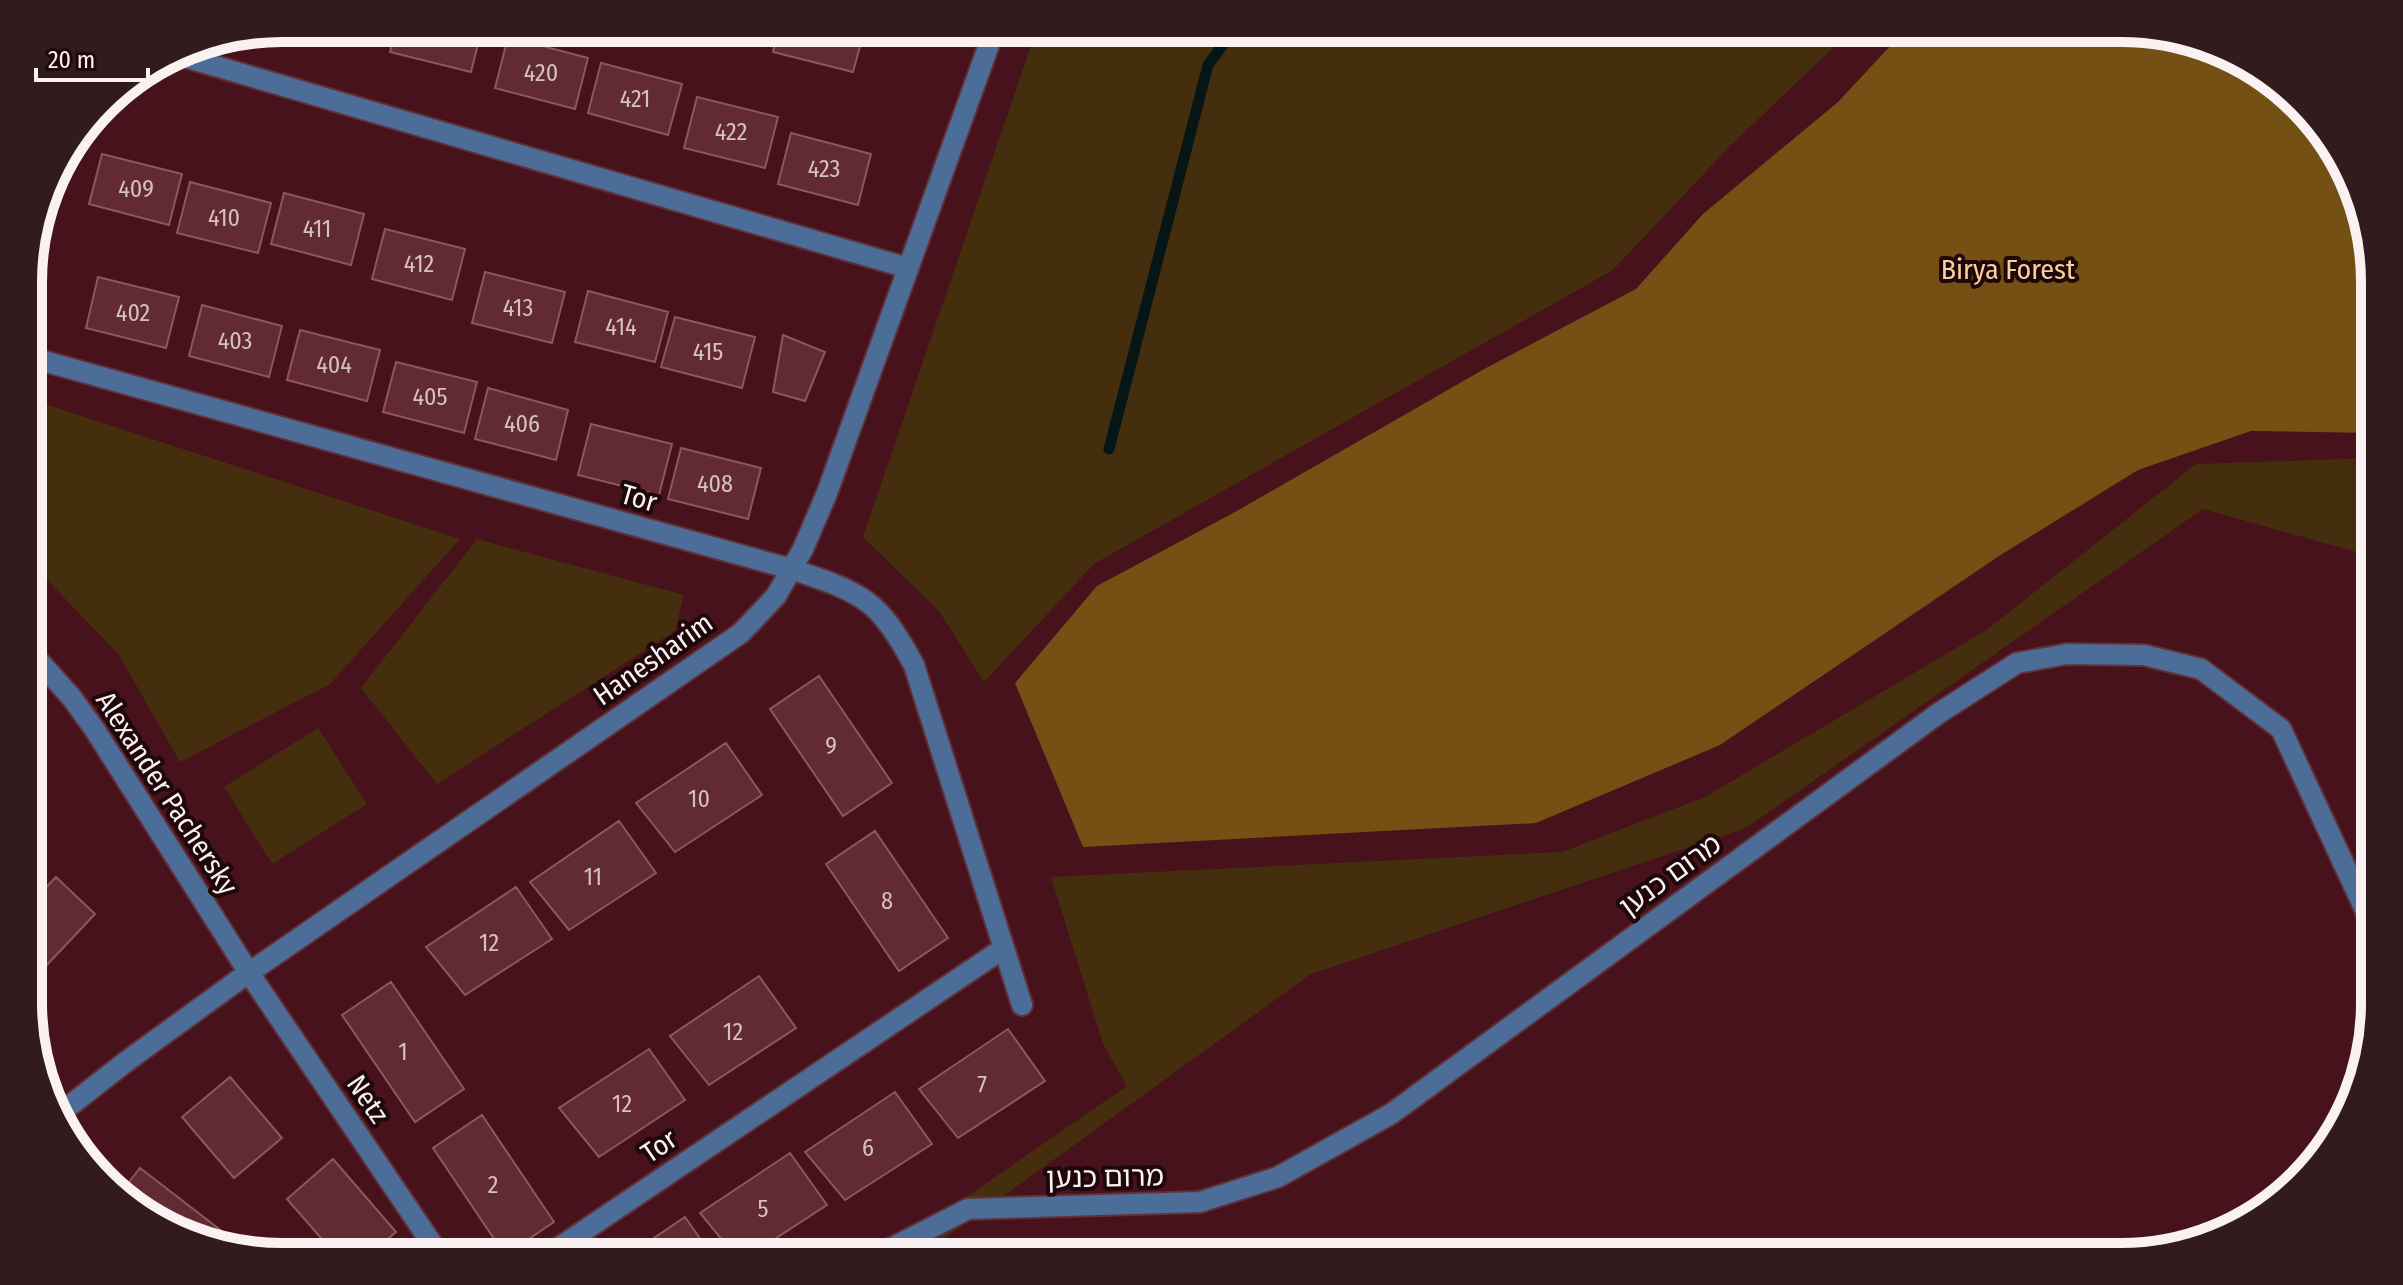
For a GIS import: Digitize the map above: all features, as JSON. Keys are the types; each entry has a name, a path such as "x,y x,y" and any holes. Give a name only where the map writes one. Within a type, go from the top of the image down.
{"street":[{"name":"Hanesharim","path":"67,1108 249,973 741,633 776,596 827,493 990,43"},
{"path":"192,59 908,268"},
{"name":"Tor","path":"43,361 791,569 844,587 873,603 895,630 914,665 1022,1005"},
{"name":"מרום כנען","path":"902,1243 968,1209 1200,1202 1278,1177 1391,1114 1939,713 2017,663 2067,654 2144,655 2201,669 2281,729 2361,901"},
{"name":"Alexander Pachersky","path":"42,665 95,730 249,973"},
{"name":"Tor","path":"566,1243 1004,948"},
{"name":"Netz","path":"249,973 431,1243"}],"shaded area":[{"path":"1839,42 1730,146 1613,270 1094,564 984,682 939,611 863,537 1032,43"},
{"path":"43,403 460,539 330,684 180,762 119,655 43,575"},
{"path":"2361,458 2361,553 2203,509 1746,828 1311,974 939,1243 900,1243 1127,1086 1103,1044 1051,877 1562,852 1705,797 1988,629 2196,464"},
{"path":"477,539 684,595 675,631 437,784 361,688"},
{"path":"318,728 367,804 272,864 224,787"}],"green space":[{"name":"Birya Forest","path":"1894,42 2152,44 2198,55 2254,82 2291,112 2311,136 2343,190 2353,220 2361,282 2361,433 2251,431 2138,470 1999,556 1720,745 1536,823 1083,847 1015,683 1097,586 1235,512 1486,368 1636,289 1703,214 1838,102"}],"building":[{"path":"392,43 478,43 471,72 390,52"},
{"path":"507,43 530,43 588,58 575,109 495,88"},
{"path":"775,43 861,43 853,72 773,52"},
{"path":"601,63 682,84 668,135 588,113"},
{"path":"697,97 778,117 765,168 684,148"},
{"path":"791,133 871,154 858,205 778,184"},
{"path":"102,154 182,174 169,225 89,204"},
{"path":"190,182 271,203 258,253 177,233"},
{"path":"284,193 364,214 351,265 271,244"},
{"path":"385,229 465,249 452,300 372,279"},
{"path":"485,272 565,292 552,343 472,323"},
{"path":"98,277 179,297 166,348 86,328"},
{"path":"588,291 668,312 655,362 575,342"},
{"path":"202,305 282,326 269,377 189,356"},
{"path":"675,317 755,337 742,388 661,367"},
{"path":"300,330 380,350 367,401 287,380"},
{"path":"783,335 825,352 805,401 773,392"},
{"path":"396,362 477,382 464,433 383,412"},
{"path":"488,388 568,410 556,460 475,439"},
{"path":"591,424 672,444 659,495 578,475"},
{"path":"681,448 761,468 748,519 668,499"},
{"path":"819,676 892,783 843,816 770,709"},
{"path":"726,743 762,795 675,852 636,803"},
{"path":"619,821 656,873 569,930 530,882"},
{"path":"875,831 948,938 899,971 826,864"},
{"path":"56,877 95,914 43,969 42,968 42,891"},
{"path":"516,887 552,939 465,995 426,947"},
{"path":"759,976 796,1028 709,1085 670,1036"},
{"path":"391,982 464,1089 415,1122 342,1015"},
{"path":"1008,1029 1045,1081 958,1138 919,1089"},
{"path":"649,1049 685,1100 599,1157 559,1108"},
{"path":"230,1077 282,1138 234,1178 182,1117"},
{"path":"895,1092 932,1144 845,1200 805,1152"},
{"path":"482,1115 554,1222 523,1243 497,1243 433,1148"},
{"path":"790,1153 827,1205 769,1243 724,1243 700,1213"},
{"path":"333,1159 396,1232 383,1243 315,1243 321,1238 287,1199"},
{"path":"140,1168 223,1232 220,1235 190,1225 149,1203 127,1185"},
{"path":"685,1217 703,1243 647,1243"}],"waterway":[{"path":"1109,449 1208,65 1224,42"}]}
